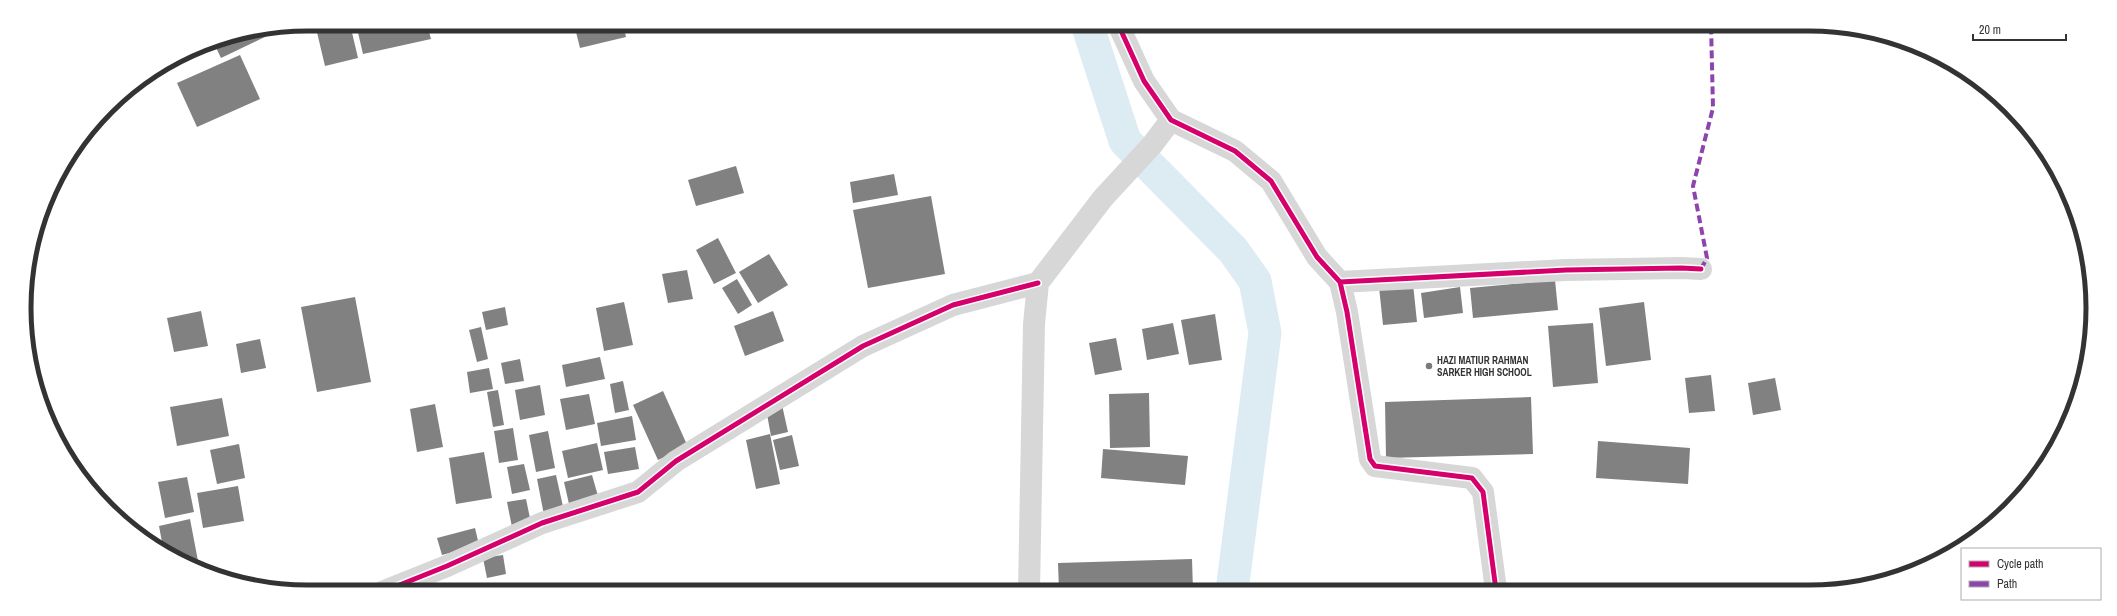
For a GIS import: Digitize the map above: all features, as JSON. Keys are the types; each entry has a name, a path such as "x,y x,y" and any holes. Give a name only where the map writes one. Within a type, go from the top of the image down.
{"street":[{"path":"1121,31 1144,81 1171,120 1235,151 1271,181 1317,257 1340,282 1347,312 1370,459 1376,466 1472,478 1484,492 1495,585"},
{"path":"1029,585 1034,324 1038,284 1103,198 1152,145 1171,120"},
{"path":"1340,282 1566,270 1701,269"},
{"path":"400,585 447,566 542,523 638,492 676,461 863,346 952,306 1038,284"}],"building":[{"path":"317,31 352,31 358,58 325,66"},
{"path":"358,31 429,31 431,39 363,54"},
{"path":"576,31 625,31 626,37 580,48"},
{"path":"273,33 273,33 221,58 216,47 236,40"},
{"path":"240,55 260,99 197,127 177,83"},
{"path":"736,166 744,193 696,206 688,180"},
{"path":"894,174 898,195 853,203 850,182"},
{"path":"931,196 945,274 868,288 853,210"},
{"path":"718,238 736,273 714,284 696,250"},
{"path":"769,254 788,285 758,303 739,272"},
{"path":"687,270 693,299 668,303 662,274"},
{"path":"737,279 752,305 738,314 722,288"},
{"path":"1555,280 1558,310 1473,318 1470,288"},
{"path":"1413,284 1417,322 1383,325 1379,287"},
{"path":"1460,287 1463,313 1424,318 1421,293"},
{"path":"355,297 371,382 317,392 301,307"},
{"path":"624,302 633,345 604,351 596,308"},
{"path":"1644,302 1651,360 1606,366 1599,308"},
{"path":"505,307 508,325 486,330 482,312"},
{"path":"201,311 208,346 174,352 167,318"},
{"path":"773,311 784,341 745,356 734,326"},
{"path":"1215,314 1222,360 1189,365 1181,320"},
{"path":"1173,323 1179,354 1147,360 1142,329"},
{"path":"1593,323 1598,383 1553,387 1548,326"},
{"path":"481,327 488,359 477,362 469,330"},
{"path":"1116,338 1122,370 1095,375 1089,343"},
{"path":"260,339 266,368 241,373 236,344"},
{"path":"600,357 605,379 566,387 562,365"},
{"path":"520,359 524,381 505,384 501,363"},
{"path":"489,368 493,389 470,393 467,372"},
{"path":"1711,375 1715,411 1689,413 1685,378"},
{"path":"1775,378 1781,410 1753,415 1748,383"},
{"path":"623,381 629,410 615,413 610,384"},
{"path":"540,385 545,415 520,420 515,390"},
{"path":"498,390 504,425 493,427 487,392"},
{"path":"663,391 688,447 658,460 633,405"},
{"path":"1149,393 1150,447 1110,448 1109,394"},
{"path":"589,394 595,424 566,430 560,399"},
{"path":"1531,397 1533,454 1386,458 1385,402"},
{"path":"222,398 229,436 177,446 170,407"},
{"path":"435,404 443,447 417,452 410,409"},
{"path":"782,405 788,432 771,436 766,409"},
{"path":"632,416 636,440 601,446 597,423"},
{"path":"513,428 518,460 499,463 494,431"},
{"path":"548,431 555,468 536,472 529,435"},
{"path":"770,434 780,484 756,489 746,440"},
{"path":"792,435 799,466 780,470 773,440"},
{"path":"1598,441 1690,448 1688,484 1596,478"},
{"path":"597,443 603,470 568,478 562,451"},
{"path":"239,444 245,478 217,484 210,450"},
{"path":"635,447 639,469 608,474 604,452"},
{"path":"1103,449 1188,456 1185,485 1101,478"},
{"path":"484,452 492,498 456,504 449,458"},
{"path":"524,464 530,490 512,494 507,467"},
{"path":"556,475 564,511 544,515 537,479"},
{"path":"592,475 598,496 569,504 564,482"},
{"path":"187,477 194,512 165,518 158,482"},
{"path":"238,486 244,521 203,528 197,493"},
{"path":"526,499 531,523 512,527 507,502"},
{"path":"190,519 198,561 185,556 162,543 159,526"},
{"path":"475,528 479,545 442,555 437,538"},
{"path":"503,555 506,574 487,578 483,558"},
{"path":"1192,559 1193,585 1059,585 1058,563"},
{"path":"427,577 432,585 415,585"}],"waterway":[{"path":"1089,31 1125,141 1233,250 1255,281 1265,333 1233,585"}],"marked path":[{"path":"1701,269 1707,258 1693,186 1713,108 1711,31"}],"cycle path":[{"path":"1121,31 1144,81 1171,120 1235,151 1271,181 1317,257 1340,282 1347,312 1370,459 1375,466 1472,478 1483,492 1495,585"},
{"path":"1340,282 1566,270 1701,269"},
{"path":"400,585 447,566 542,523 638,492 676,461 863,346 953,305 1038,283"}],"place":[{"name":"HAZI MATIUR RAHMAN SARKER HIGH SCHOOL","path":"1429,366"}]}
